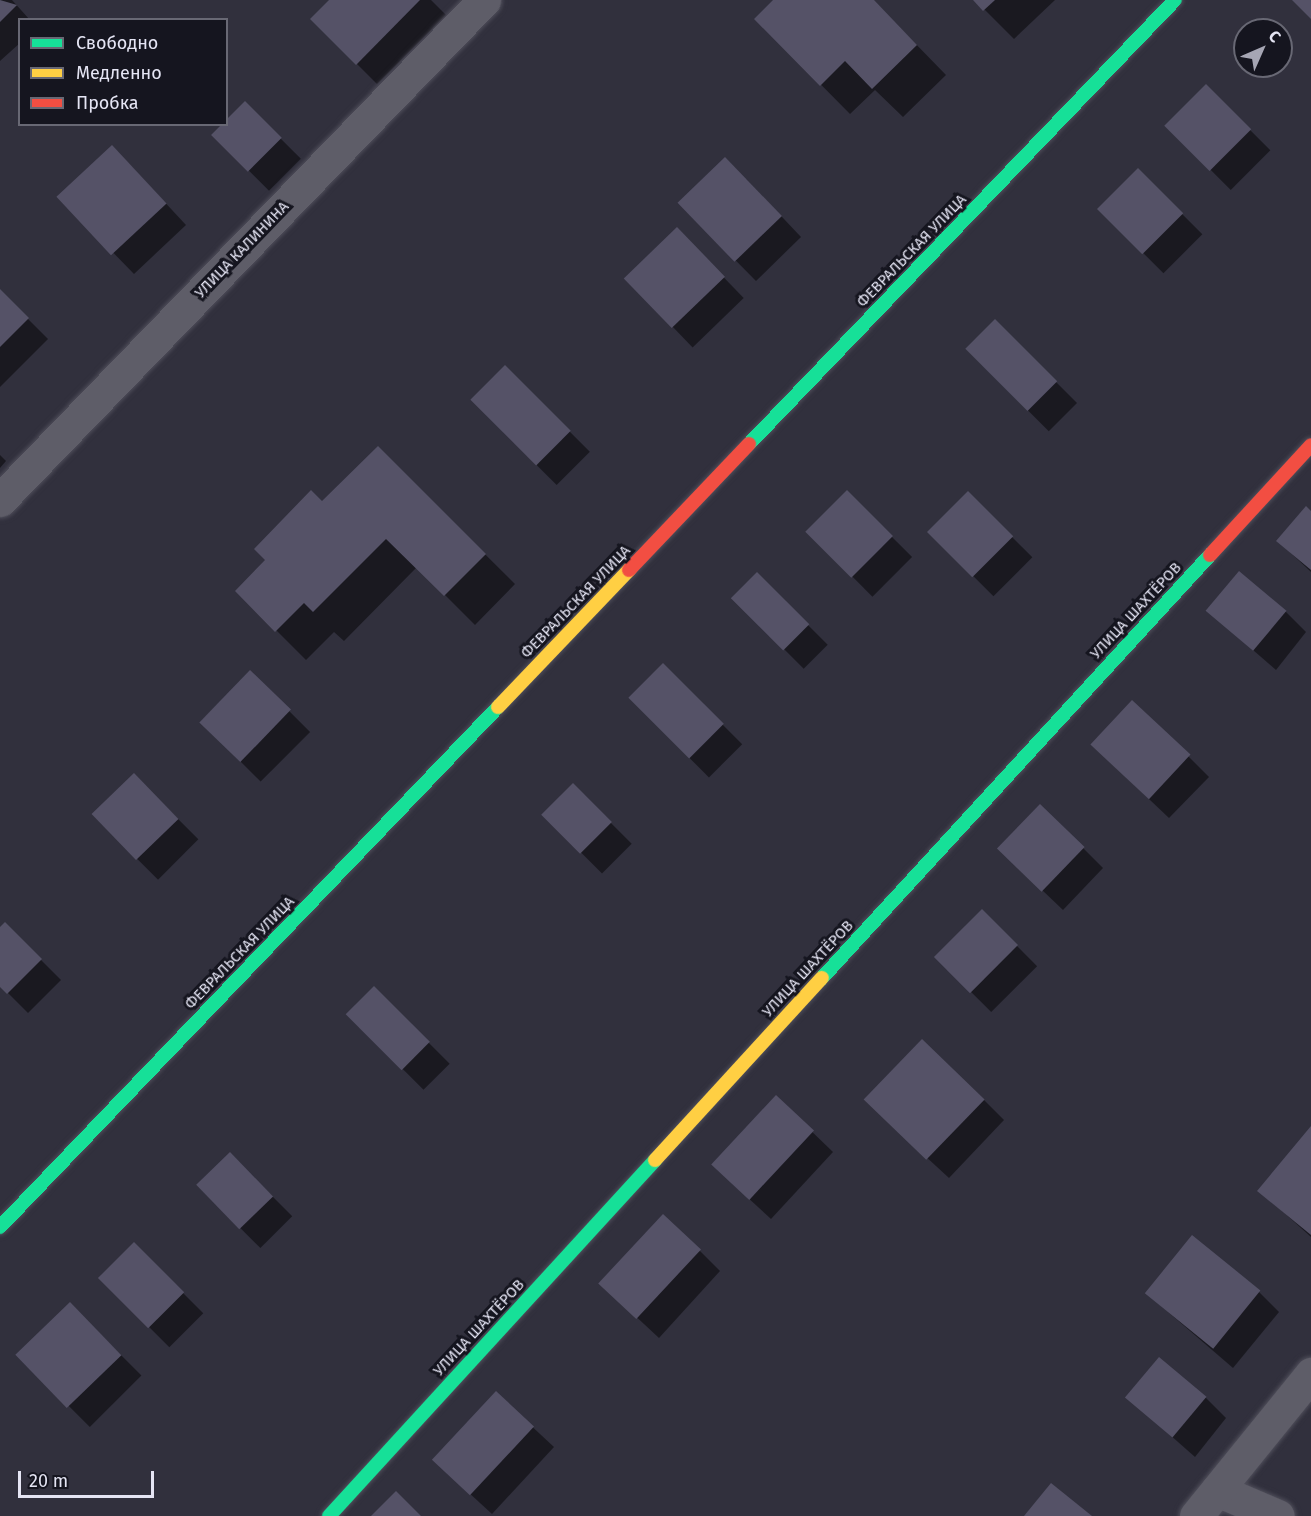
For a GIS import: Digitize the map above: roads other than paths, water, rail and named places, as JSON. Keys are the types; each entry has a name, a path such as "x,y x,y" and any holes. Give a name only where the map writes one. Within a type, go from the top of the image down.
{"street":[{"name":"УЛИЦА КАЛИНИНА","path":"0,500 484,0"},
{"name":"ФЕВРАЛЬСКАЯ УЛИЦА","path":"0,1227 1175,0"},
{"name":"УЛИЦА ШАХТЁРОВ","path":"329,1516 1311,445"},
{"path":"1196,1516 1311,1374"},
{"path":"1217,1490 1278,1516"}]}
